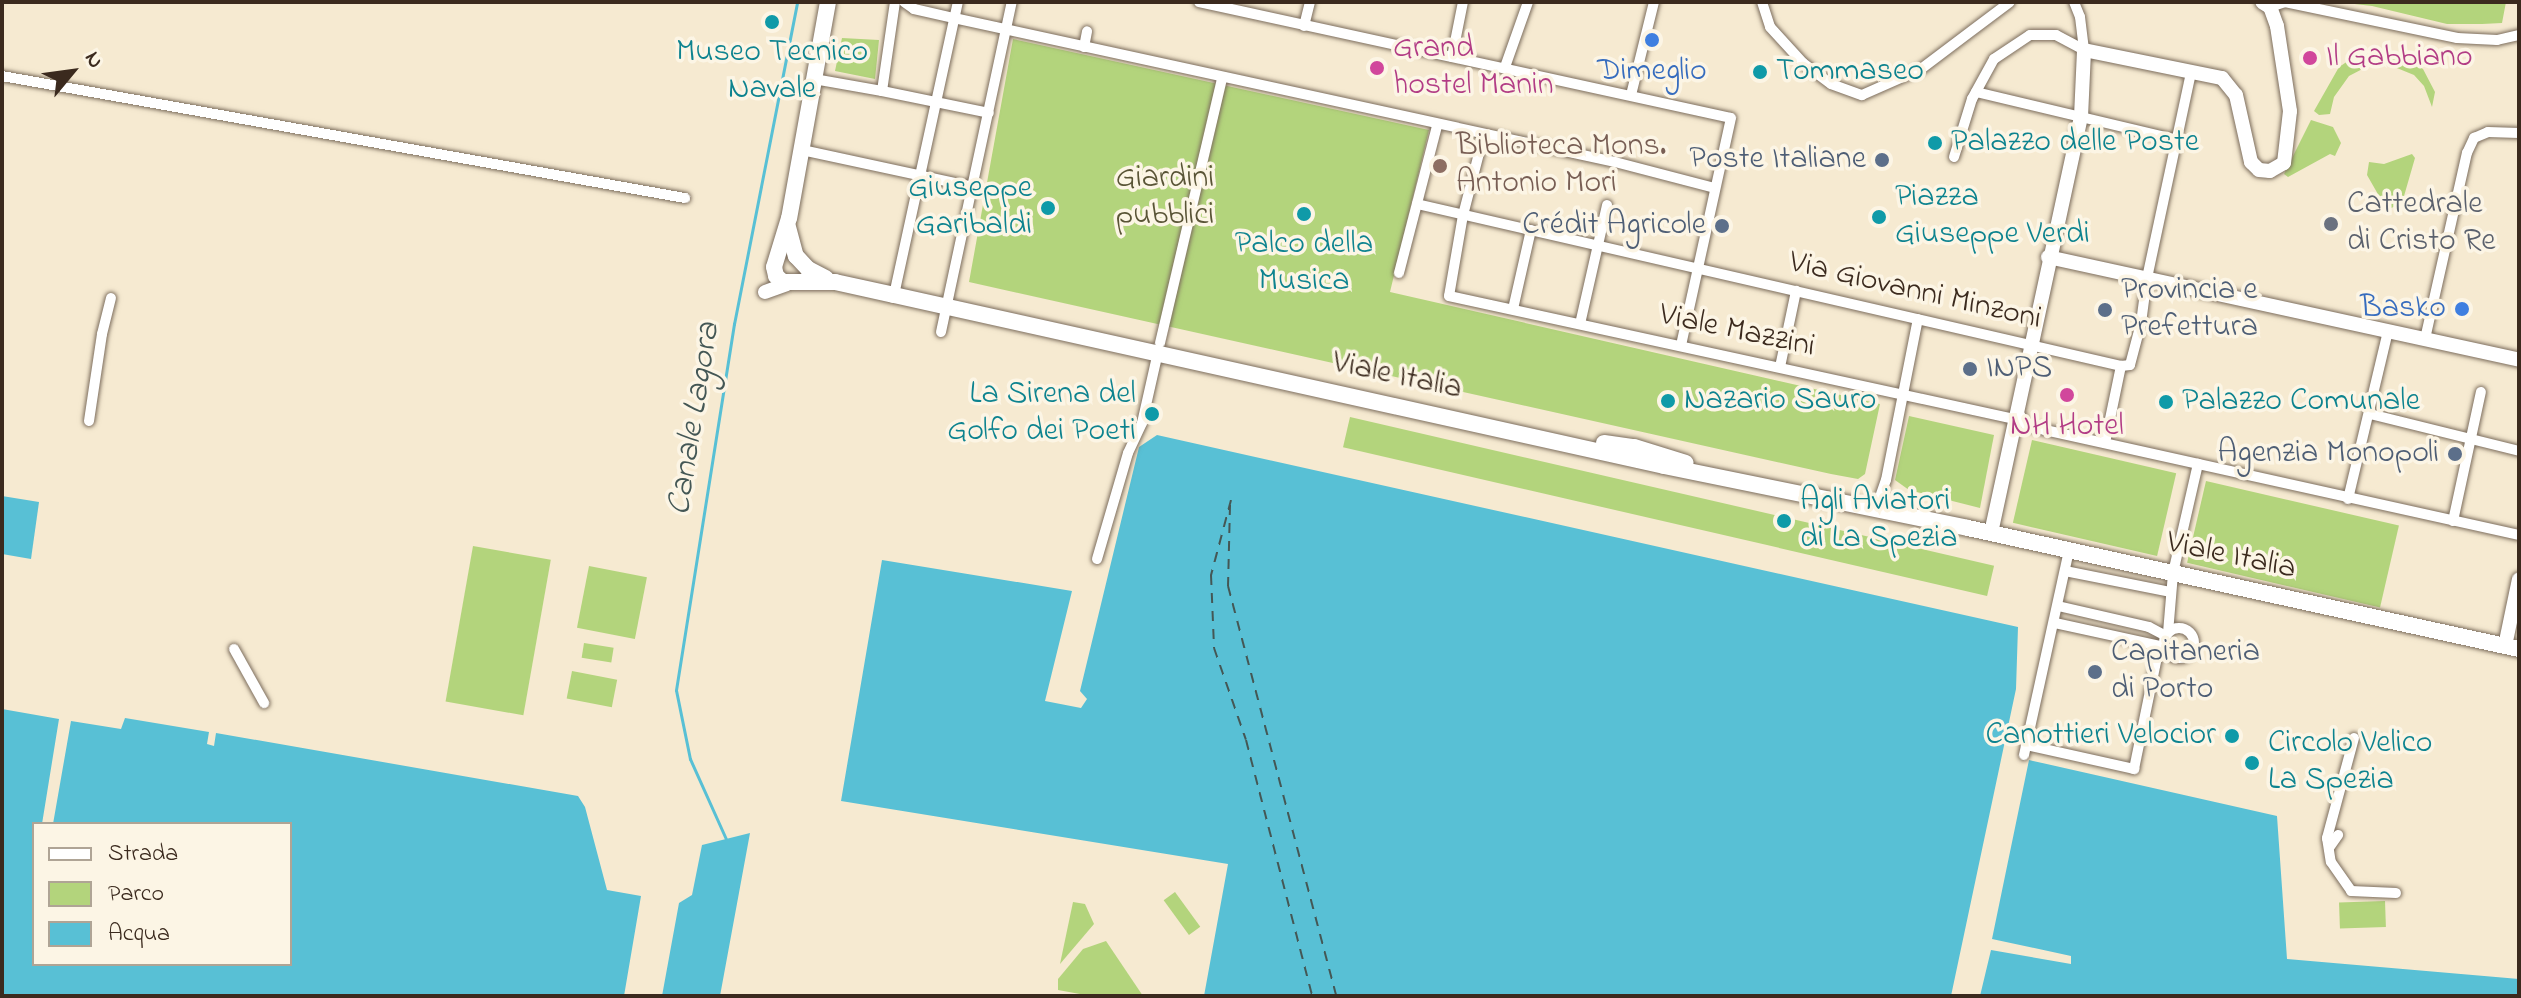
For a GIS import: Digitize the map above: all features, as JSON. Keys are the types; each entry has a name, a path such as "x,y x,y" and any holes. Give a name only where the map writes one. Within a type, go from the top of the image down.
{"main road":[{"path":"789,218 789,234 803,274 792,283 779,280 776,265 789,218 828,2"},
{"path":"776,265 785,255 800,260"},
{"name":"Viale Italia","path":"800,260 835,282"},
{"name":"Viale Italia","path":"792,283 835,282 1100,339 1116,333 1159,347 1218,355 1228,367 2512,648"},
{"name":"Viale Italia","path":"1787,490 1812,485 1916,508 1930,520"}],"street":[{"path":"882,91 895,2"},
{"path":"904,2 914,9 1437,126 1615,162 1715,188"},
{"path":"894,295 958,2"},
{"path":"941,332 949,307 1012,2"},
{"path":"1199,2 1731,118 1681,346"},
{"path":"1304,26 1310,2"},
{"path":"1452,57 1463,2"},
{"path":"1505,67 1528,2"},
{"path":"1631,95 1654,2"},
{"path":"1762,2 1770,27 1803,63 1831,84 1862,95 1921,69 2010,2"},
{"path":"1991,533 2048,257 2081,117 2084,50 2080,17 2074,2"},
{"path":"1954,157 1976,92 1994,59 2030,35 2056,35 2084,50 2222,78 2233,88 2251,162 2263,171 2278,169 2287,154 2290,111 2284,57 2266,5 2285,2 2457,38 2497,40 2519,35"},
{"path":"1084,47 1087,31"},
{"path":"2105,443 2125,366 2143,313 2147,278 2191,72"},
{"path":"2,76 525,169 608,187 685,198"},
{"path":"1097,559 1128,453 1142,423 1222,78"},
{"path":"814,79 989,113"},
{"path":"1976,92 2177,140"},
{"path":"1399,273 1437,126"},
{"path":"2425,339 2467,153 2474,138 2488,132 2519,133"},
{"path":"1463,215 1484,134"},
{"path":"802,150 973,187"},
{"name":"Via Giovanni Minzoni","path":"1417,204 2125,366"},
{"path":"1580,324 1607,205"},
{"name":"Viale Mazzini","path":"1463,215 1449,296 1903,395 2015,414"},
{"path":"1513,309 1531,230"},
{"path":"2048,257 2519,360"},
{"path":"1780,367 1796,291"},
{"path":"89,421 102,334 111,298"},
{"path":"1858,506 1879,500 1918,319"},
{"path":"2348,499 2388,331"},
{"path":"2453,521 2481,392"},
{"path":"2015,414 2026,425 2519,535"},
{"path":"2370,414 2514,450"},
{"path":"2069,550 2025,750 2134,769 2164,641 2173,573 2198,464"},
{"path":"2065,571 2170,592"},
{"path":"2512,648 2519,579"},
{"path":"2058,606 2149,627 2164,641"},
{"path":"2055,623 2164,641"},
{"path":"234,649 264,703"},
{"path":"2354,738 2327,838 2331,862 2351,891 2396,893"},
{"path":"2334,808 2349,810"},
{"path":"2329,848 2338,835"}],"green space":[{"path":"2337,2 2506,2 2502,23 2447,24 2372,6"},
{"path":"842,38 879,40 875,79 835,71"},
{"name":"Giardini pubblici","path":"1013,39 1429,130 1390,292 1880,404 1865,474 1858,479 1831,474 969,282"},
{"path":"2381,50 2399,54 2423,69 2435,92 2432,107 2424,86 2414,75 2387,64 2372,64 2349,76 2334,97 2330,114 2319,115 2314,111 2339,67 2354,57"},
{"path":"2311,120 2333,127 2341,143 2335,156 2330,154 2288,177 2284,174"},
{"path":"2412,154 2415,158 2402,203 2387,210 2367,175 2369,162 2384,164"},
{"path":"1909,416 1994,435 1980,508 1909,490 1895,480"},
{"path":"1350,417 1994,566 1987,596 1343,447"},
{"path":"2032,440 2176,473 2157,556 2013,523"},
{"path":"2206,481 2399,526 2380,607 2187,563"},
{"path":"473,546 551,560 523,715 446,702"},
{"path":"589,566 647,577 635,639 577,628"},
{"path":"584,643 614,648 611,663 582,658"},
{"path":"572,671 617,680 612,707 567,698"},
{"path":"1175,892 1200,927 1189,935 1164,900"},
{"path":"2385,901 2386,927 2340,929 2339,903"},
{"path":"1073,902 1085,904 1094,924 1060,964"},
{"path":"1106,941 1143,996 1091,996 1058,990 1058,979 1083,949"}],"water":[{"path":"1157,435 2018,627 2016,689 1951,996 1204,996 1228,864 841,801 882,560 1072,591 1045,701 1081,708 1087,699 1080,691 1139,447"},
{"path":"2,496 39,502 31,559 2,554"},
{"path":"2,709 59,719 42,822 32,822 32,966 292,966 292,822 53,822 71,721 121,729 125,718 209,732 207,744 214,746 216,733 578,796 585,807 607,890 641,896 624,996 2,996"},
{"path":"2029,760 2277,816 2287,959 2519,979 2519,996 1980,996 1991,950 2071,964 2071,956 1992,939"},
{"path":"750,833 720,996 662,996 679,903 692,895 702,845"}],"waterway":[{"name":"Canale Lagora","path":"726,839 690,759 676,690 734,324 797,2"}],"ferry route":[{"path":"1231,500 1211,575 1214,648 1246,740 1312,996"},
{"path":"1230,505 1228,586 1336,996"}],"place":[{"name":"Museo Tecnico Navale","path":"772,22"},
{"name":"Dimeglio","path":"1652,40"},
{"name":"Il Gabbiano","path":"2310,58"},
{"name":"Grand hostel Manin","path":"1377,68"},
{"name":"Tommaseo","path":"1760,72"},
{"name":"Palazzo delle Poste","path":"1935,143"},
{"name":"Poste Italiane","path":"1882,160"},
{"name":"Biblioteca Mons. Antonio Mori","path":"1440,166"},
{"name":"Giuseppe Garibaldi","path":"1048,208"},
{"name":"Palco della Musica","path":"1304,214"},
{"name":"Piazza Giuseppe Verdi","path":"1879,217"},
{"name":"Cattedrale di Cristo Re","path":"2331,224"},
{"name":"Crédit Agricole","path":"1722,226"},
{"name":"Basko","path":"2462,309"},
{"name":"Provincia e Prefettura","path":"2105,310"},
{"name":"INPS","path":"1970,369"},
{"name":"NH Hotel","path":"2067,395"},
{"name":"Nazario Sauro","path":"1668,401"},
{"name":"Palazzo Comunale","path":"2166,402"},
{"name":"La Sirena del Golfo dei Poeti","path":"1152,414"},
{"name":"Agenzia Monopoli","path":"2455,454"},
{"name":"Agli Aviatori di La Spezia","path":"1784,521"},
{"name":"Capitaneria di Porto","path":"2095,672"},
{"name":"Canottieri Velocior","path":"2232,736"},
{"name":"Circolo Velico La Spezia","path":"2252,763"}]}
